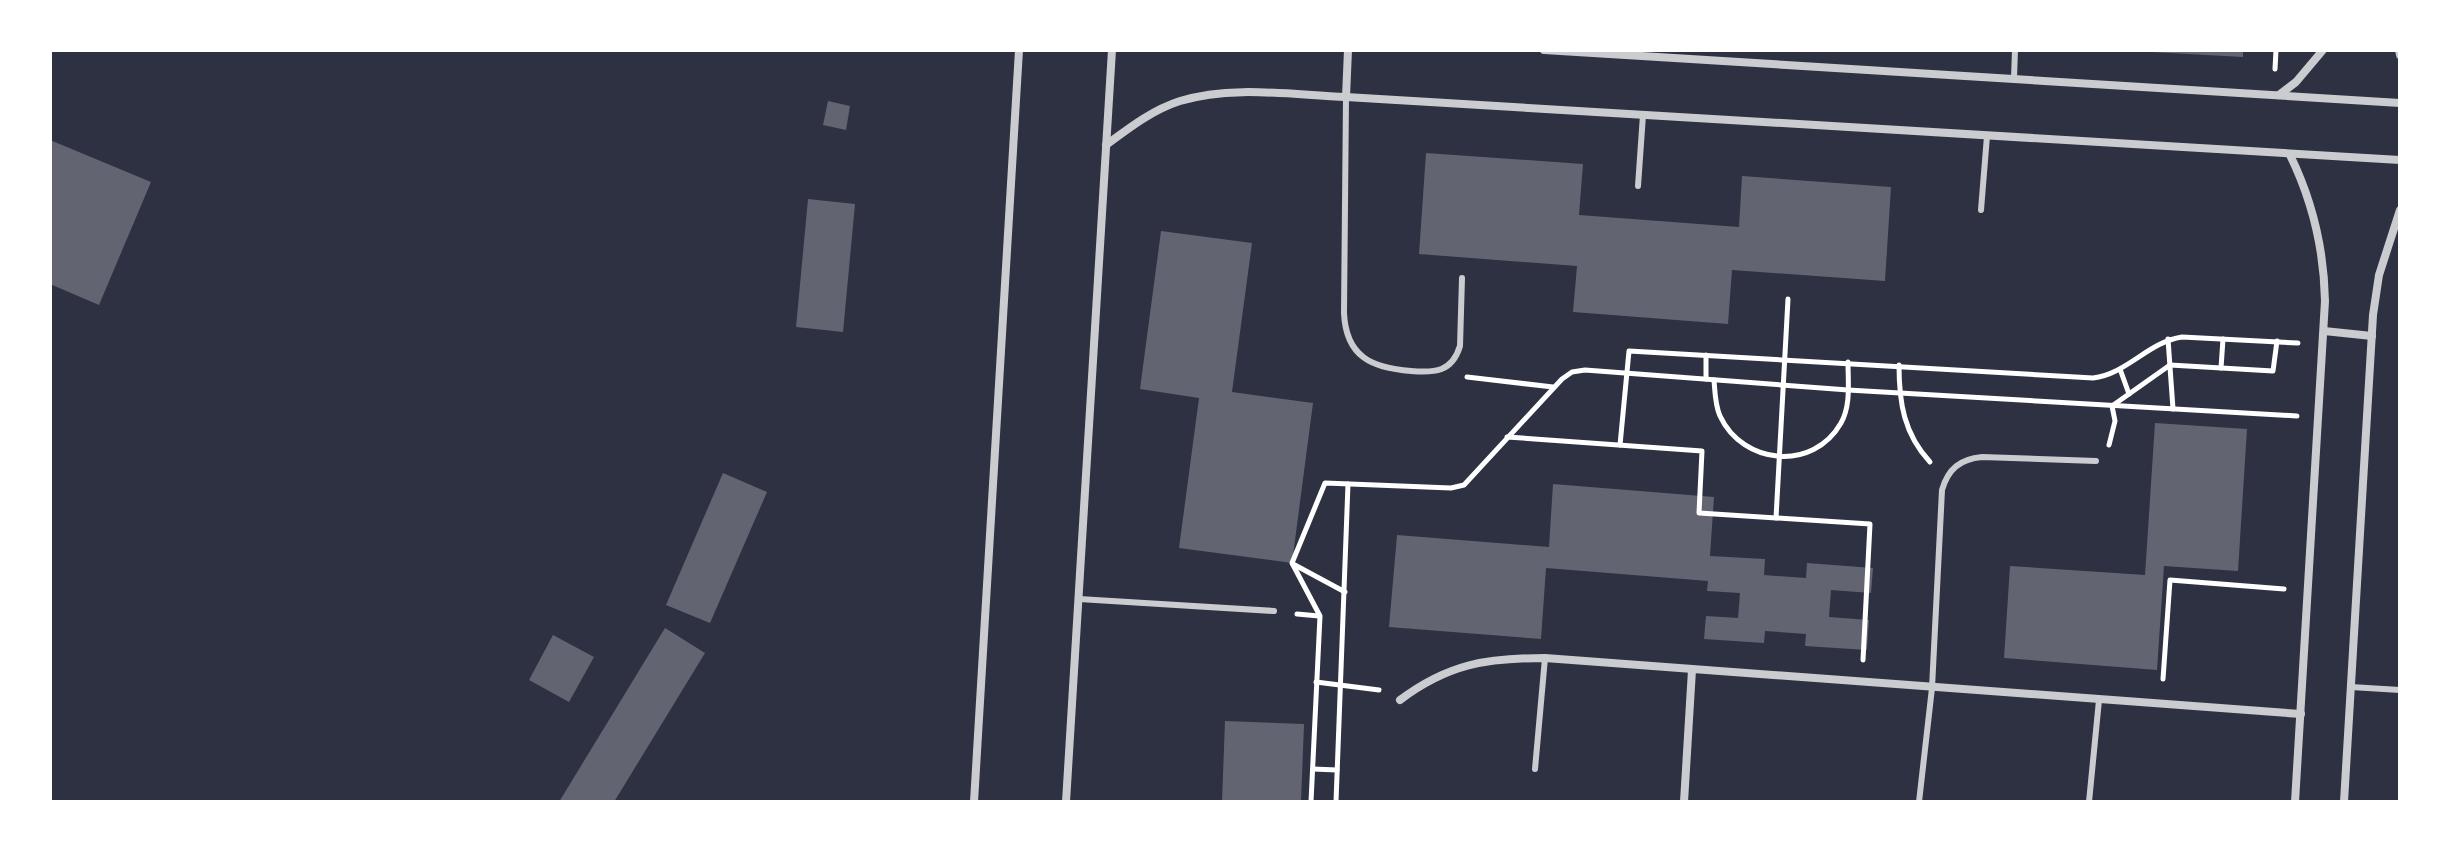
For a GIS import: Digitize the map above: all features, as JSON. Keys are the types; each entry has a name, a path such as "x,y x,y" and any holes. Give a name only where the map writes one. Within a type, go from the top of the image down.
{"street":[{"path":"974,802 1019,50"},
{"path":"1066,802 1112,50"},
{"path":"1346,97 1348,50"},
{"path":"1544,50 2400,103"},
{"path":"2279,95 2296,82 2323,50"},
{"path":"1106,145 1140,119 1179,101 1221,93 1346,97 2400,160"},
{"path":"2290,155 2303,182 2325,270 2324,331 2295,802"},
{"path":"2344,802 2372,336 2379,275 2400,210"},
{"path":"2324,331 2372,336"},
{"path":"1400,700 1434,676 1469,665 1507,658 1545,658 2301,714"},
{"path":"1684,802 1692,670"}],"lane":[{"path":"2014,78 2015,50"},
{"path":"1346,97 1345,326 1355,349 1375,365 1387,369 1434,373 1451,364 1460,346 1462,278"},
{"path":"1638,186 1643,115"},
{"path":"1981,210 1987,136"},
{"path":"1919,802 1932,688 1942,490 1946,476 1968,458 2096,461"},
{"path":"1079,599 1274,611"},
{"path":"1535,769 1545,658"},
{"path":"2351,687 2400,690"},
{"path":"2089,802 2099,700"}],"path":[{"path":"1776,518 1788,299"},
{"path":"1620,445 1629,351 2093,378 2120,369 2168,339 2323,345"},
{"path":"2168,339 2173,409"},
{"path":"2221,368 2223,339"},
{"path":"2112,406 2170,365 2273,371 2277,341"},
{"path":"1706,355 1706,379"},
{"path":"1714,380 1715,401 1729,432 1743,445 1759,454 1780,458 1797,456 1814,449 1841,424 1847,406 1848,362"},
{"path":"1899,365 1903,417 1913,440 1928,460 1946,476"},
{"path":"2120,369 2129,394"},
{"path":"1292,563 1325,483 1451,488 1464,485 1554,388 1572,372 1585,370 1848,390 2318,418"},
{"path":"1434,373 1554,388"},
{"path":"2096,461 2107,450 2113,436 2115,421 2112,406"},
{"path":"1506,437 1702,451 1699,513 1870,524 1862,683"},
{"path":"1336,802 1348,484"},
{"path":"1292,563 1345,592"},
{"path":"1292,563 1320,616 1311,802"},
{"path":"2161,704 2170,580 2308,590"},
{"path":"1316,682 1409,694"},
{"path":"1313,769 1337,770"}],"building":[{"path":"2243,50 2243,57 2151,52"},
{"path":"828,101 850,106 846,130 823,125"},
{"path":"50,140 151,182 99,305 50,284"},
{"path":"1426,153 1583,164 1579,215 1739,227 1742,176 1891,187 1885,281 1732,270 1728,324 1573,312 1577,266 1419,254"},
{"path":"808,199 855,204 843,332 796,327"},
{"path":"1161,231 1252,243 1232,392 1313,403 1292,563 1179,548 1199,398 1140,389"},
{"path":"2155,423 2247,429 2238,571 2164,566 2157,670 2004,658 2010,566 2145,575"},
{"path":"723,473 767,492 710,623 666,605"},
{"path":"1553,484 1714,497 1710,556 1765,559 1764,575 1806,578 1807,563 1873,568 1871,593 1831,590 1829,617 1869,620 1867,650 1805,646 1806,634 1765,631 1764,643 1704,639 1706,616 1738,618 1740,593 1707,591 1708,581 1546,568 1541,639 1389,627 1397,535 1549,547"},
{"path":"665,628 705,653 614,802 559,802"},
{"path":"553,635 594,657 569,702 529,680"},
{"path":"1225,721 1304,724 1301,802 1222,802"}]}
